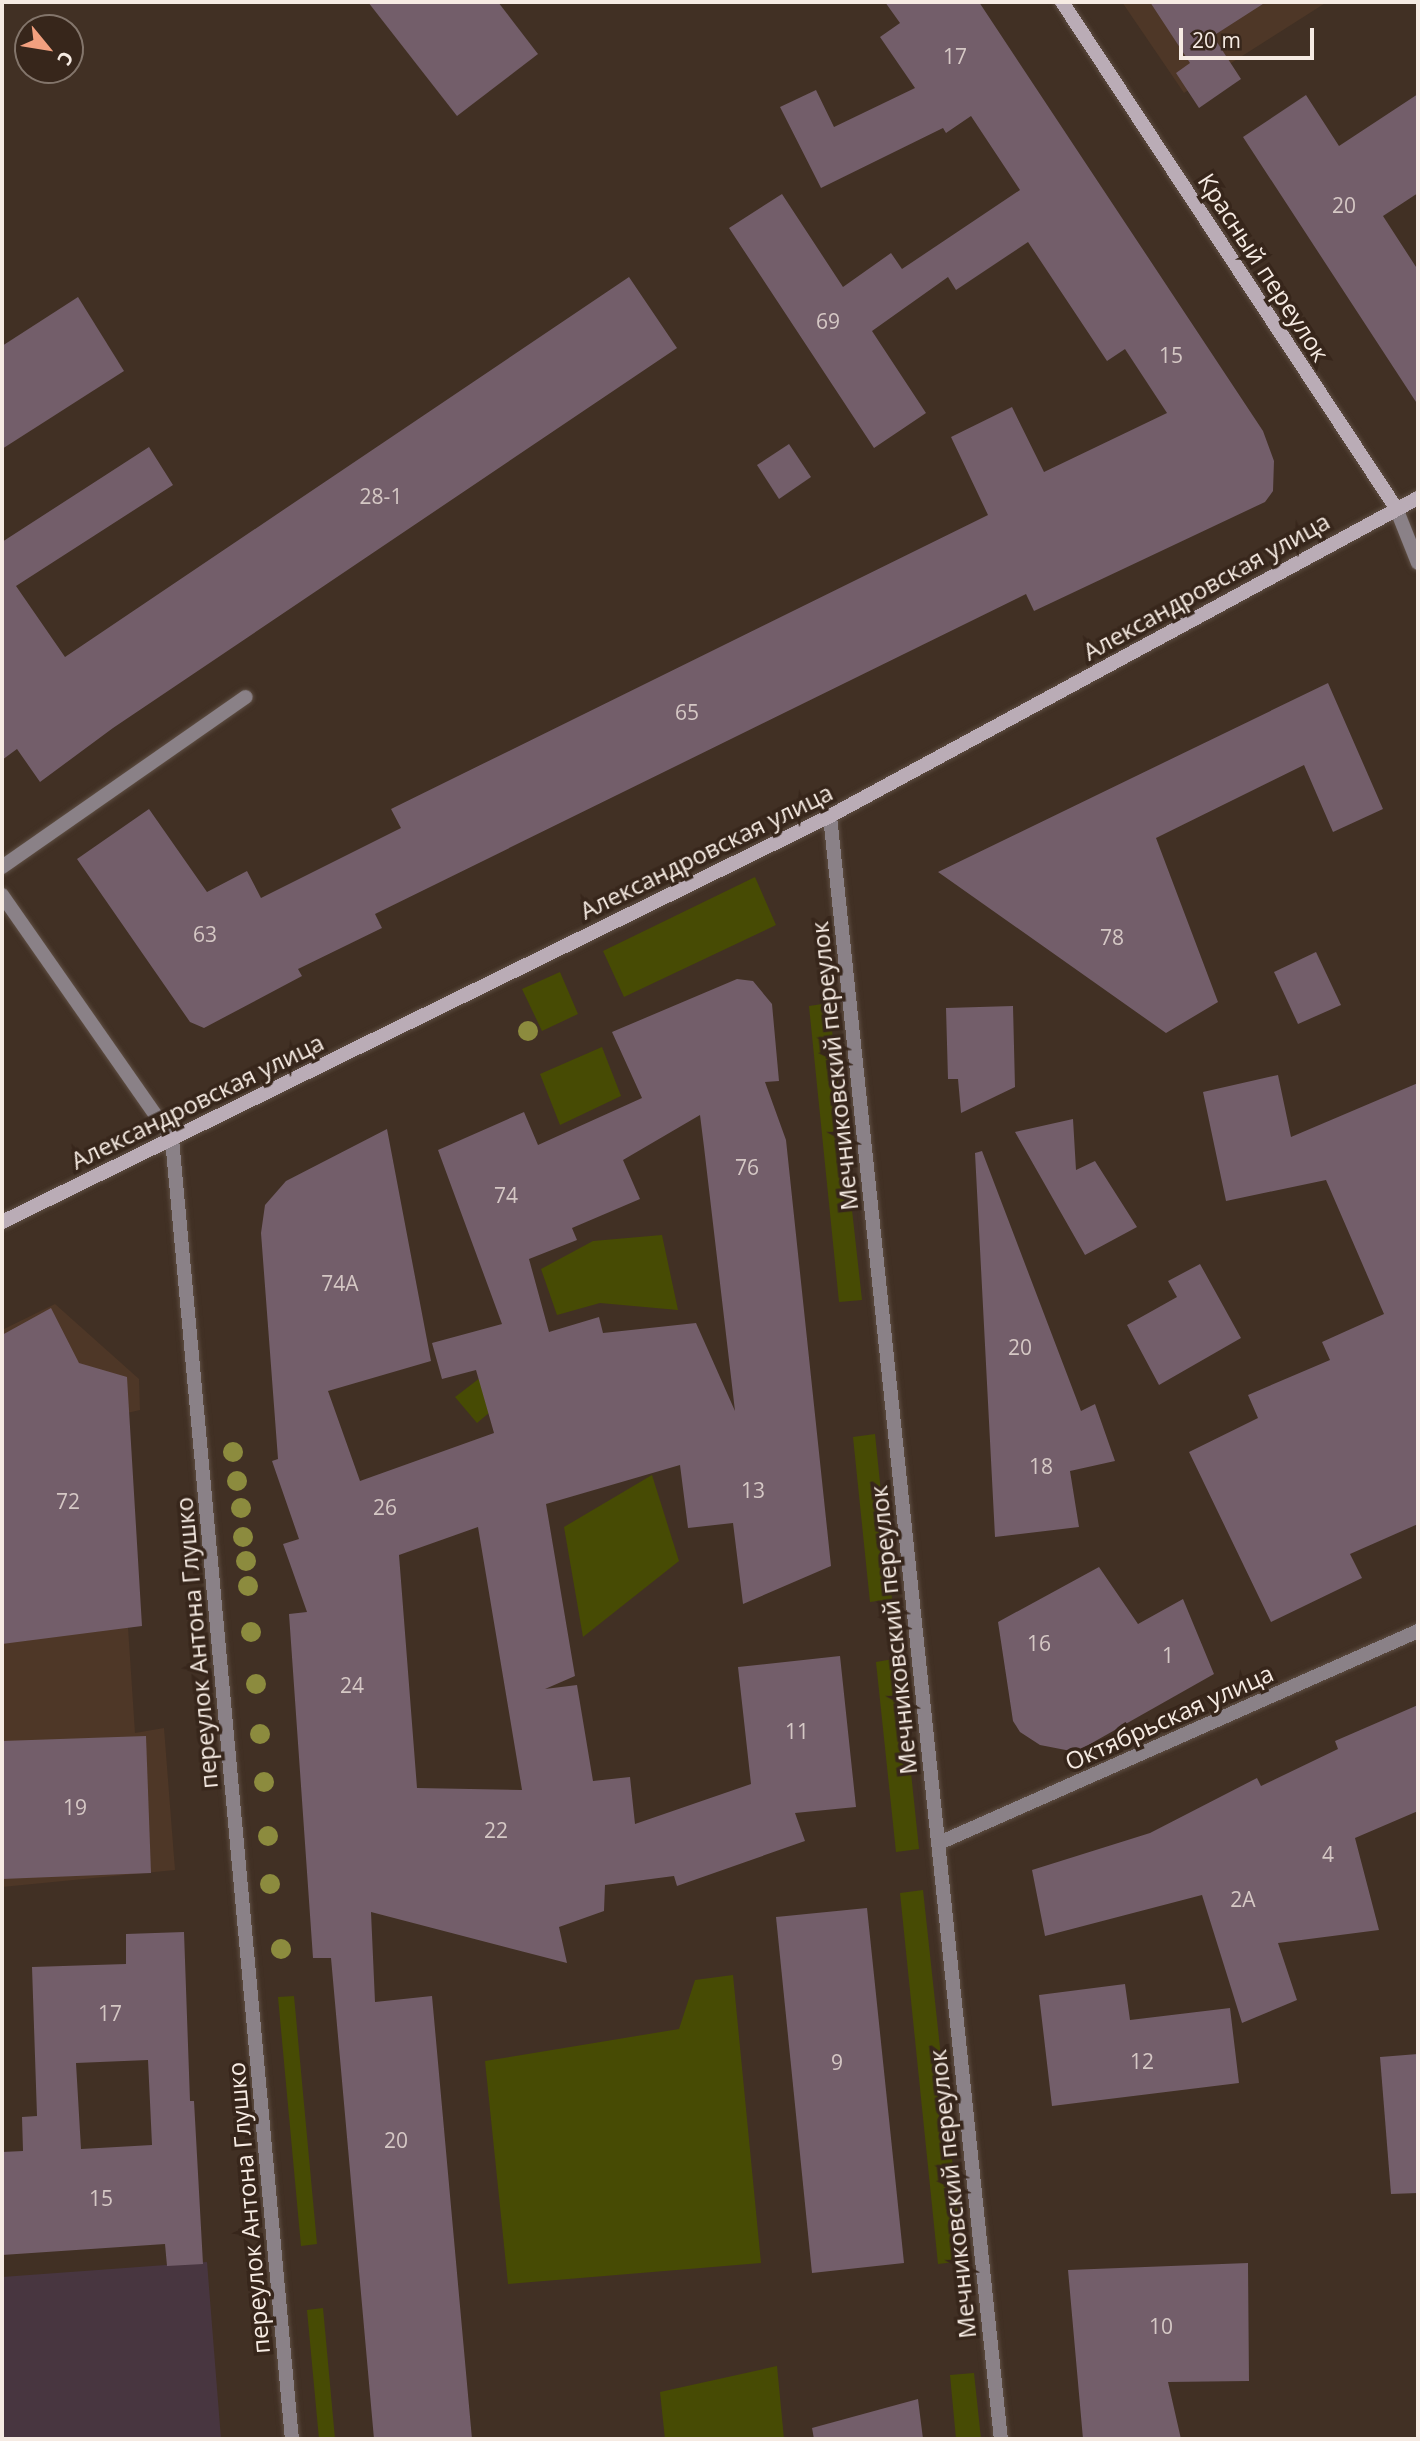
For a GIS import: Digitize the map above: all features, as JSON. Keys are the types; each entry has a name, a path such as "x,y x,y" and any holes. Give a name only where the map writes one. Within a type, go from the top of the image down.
{"main road":[{"name":"Красный переулок","path":"1062,2 1396,508"},
{"name":"Александровская улица","path":"2,1222 830,816 1418,498"}],"street":[{"name":"Красный переулок","path":"1396,508 1418,563"},
{"path":"2,867 246,696"},
{"name":"Мечниковский переулок","path":"830,816 1001,2439"},
{"name":"переулок Антона Глушко","path":"2,895 172,1139 292,2439"},
{"name":"Октябрьская улица","path":"939,1843 1418,1631"}],"shaded area":[{"path":"1122,2 1327,2 1184,93"},
{"path":"755,877 776,925 624,997 603,951"},
{"path":"560,972 578,1014 542,1031 522,989"},
{"path":"829,1003 862,1300 839,1302 809,1006"},
{"path":"602,1047 621,1096 560,1125 540,1074"},
{"path":"662,1235 678,1310 600,1303 557,1315 541,1269 593,1241"},
{"path":"55,1304 139,1379 140,1410 114,1416 135,1733 164,1728 175,1870 2,1887 2,1330"},
{"path":"493,1368 508,1397 477,1423 455,1397"},
{"path":"875,1434 892,1599 870,1602 853,1437"},
{"path":"652,1475 679,1561 583,1637 564,1527"},
{"path":"899,1658 919,1849 896,1852 876,1662"},
{"path":"923,1890 963,2261 938,2264 900,1893"},
{"path":"733,1975 761,2263 508,2284 485,2061 679,2029 695,1980"},
{"path":"294,1996 317,2244 301,2246 278,1997"},
{"path":"207,2262 221,2439 2,2439 2,2277"},
{"path":"323,2308 335,2439 319,2439 307,2310"},
{"path":"777,2366 784,2439 665,2439 660,2392"},
{"path":"974,2373 981,2439 956,2439 950,2375"}],"building":[{"path":"368,2 498,2 538,54 457,116"},
{"path":"885,2 979,2 1263,431 1274,461 1273,491 1265,502 1034,611 1026,594 375,914 382,928 298,969 302,976 204,1028 190,1022 77,859 149,809 207,892 247,871 261,898 401,828 391,809 988,515 951,437 1012,407 1044,472 1167,413 1125,349 1107,361 1028,242 956,290 948,277 872,331 926,413 874,448 729,228 782,194 843,287 891,253 902,269 1020,190 971,116 946,133 943,128 821,188 780,107 816,90 834,127 915,88 880,37 900,23"},
{"path":"1150,2 1266,2 1213,36 1241,79 1199,108 1176,73 1190,63"},
{"path":"1418,94 1418,193 1383,216 1418,270 1418,405 1243,137 1306,95 1339,146"},
{"path":"629,277 677,348 113,728 40,782 17,749 2,760 2,542 149,447 173,485 16,586 65,657"},
{"path":"78,297 124,371 2,449 2,346"},
{"path":"789,444 811,477 779,499 757,465"},
{"path":"1328,683 1383,809 1333,832 1304,765 1156,838 1218,1002 1166,1033 938,872"},
{"path":"1316,952 1341,1005 1298,1024 1274,972"},
{"path":"737,979 753,981 772,1004 779,1081 765,1082 786,1140 831,1566 743,1604 733,1523 688,1528 680,1465 546,1504 575,1676 545,1689 577,1685 593,1781 630,1777 635,1824 751,1784 738,1667 840,1656 856,1807 795,1813 805,1841 677,1886 674,1876 605,1885 604,1911 559,1927 567,1963 371,1912 375,2002 432,1996 472,2439 374,2439 331,1958 313,1958 289,1614 307,1612 283,1544 299,1539 272,1461 278,1459 261,1233 265,1205 286,1181 387,1129 431,1361 328,1391 360,1481 494,1433 476,1370 442,1379 432,1343 502,1324 438,1150 524,1112 538,1145 642,1098 612,1032","holes":["700,1115 704,1147 735,1411 696,1323 603,1333 599,1317 549,1332 529,1259 577,1240 572,1228 640,1199 623,1160","478,1527 522,1790 417,1788 399,1555"]},
{"path":"1013,1006 1015,1087 961,1113 958,1079 948,1079 946,1008"},
{"path":"1278,1075 1291,1137 1418,1083 1418,1524 1350,1554 1362,1578 1271,1622 1189,1452 1258,1418 1248,1395 1330,1360 1322,1342 1384,1314 1326,1180 1226,1201 1203,1092"},
{"path":"1073,1119 1076,1170 1095,1161 1137,1227 1085,1255 1015,1132"},
{"path":"982,1151 1081,1411 1095,1404 1115,1461 1070,1471 1079,1527 995,1537 975,1153"},
{"path":"1200,1264 1241,1338 1159,1385 1127,1325 1177,1297 1168,1281"},
{"path":"51,1308 79,1363 127,1377 142,1626 2,1644 2,1335"},
{"path":"1099,1567 1138,1624 1183,1599 1214,1674 1076,1752 1040,1745 1020,1732 1013,1721 998,1622"},
{"path":"1418,1705 1418,1811 1355,1838 1379,1930 1278,1943 1297,2000 1242,2023 1202,1895 1045,1936 1032,1870 1150,1833 1257,1778 1261,1786 1338,1749 1335,1741"},
{"path":"146,1736 151,1873 2,1879 2,1741"},
{"path":"867,1908 904,2263 812,2273 776,1917"},
{"path":"184,1932 190,2101 194,2101 203,2264 167,2266 165,2244 2,2255 2,2152 23,2151 22,2117 37,2116 32,1967 126,1964 126,1934","holes":["148,2060 152,2145 81,2149 76,2063"]},
{"path":"1125,1984 1130,2020 1230,2008 1239,2083 1052,2106 1039,1995"},
{"path":"1418,2054 1418,2193 1391,2194 1380,2057"},
{"path":"1248,2263 1249,2381 1168,2382 1181,2439 1083,2439 1068,2270"},
{"path":"918,2399 923,2439 814,2439 812,2428"}]}
